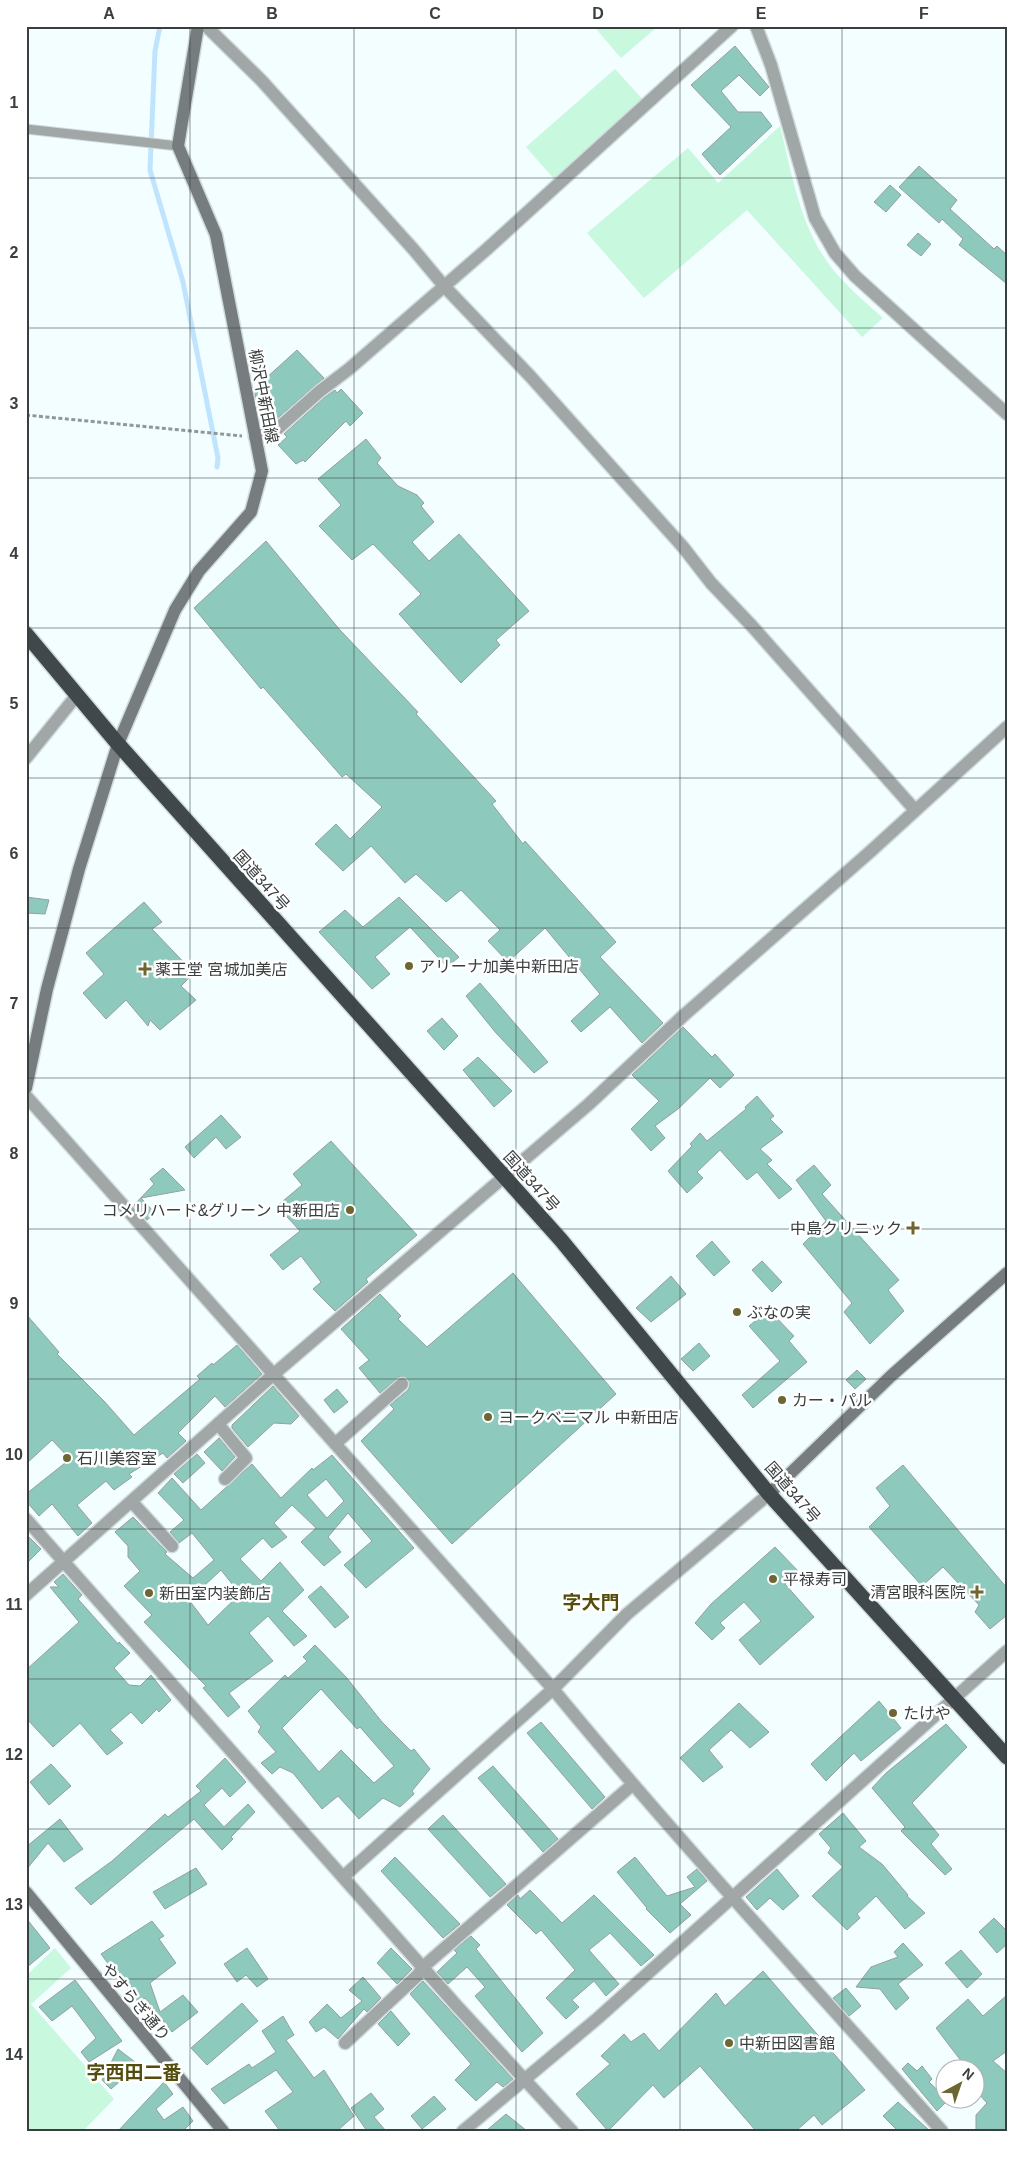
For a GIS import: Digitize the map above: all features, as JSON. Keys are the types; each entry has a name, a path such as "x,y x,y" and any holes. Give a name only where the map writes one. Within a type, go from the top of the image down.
{"highway":[{"name":"国道347号","path":"26,634 118,744 561,1240 770,1494 1007,1757"}],"street":[{"path":"178,146 198,26"},
{"path":"206,26 261,80 444,286 530,376 711,583 751,625 915,810"},
{"path":"255,437 276,430 320,391 349,369 444,286 732,26"},
{"path":"756,26 770,65 815,218 835,253 855,276 1007,414"},
{"name":"柳沢中新田線","path":"26,1088 52,971 79,869 118,744 175,610 199,571 251,512 262,471 216,235 178,146"},
{"path":"26,758 77,695"},
{"path":"26,1595 274,1374 589,1104 683,1016 857,864 1007,727"},
{"path":"26,1096 553,1689 632,1785 731,1898 820,1993 942,2131"},
{"path":"343,1877 553,1689 627,1614 770,1494 891,1376 1007,1273"},
{"path":"336,1443 402,1384"},
{"path":"218,1424 246,1458 225,1479"},
{"path":"132,1502 172,1546"},
{"path":"26,1519 423,1967 572,2131"},
{"path":"463,2131 525,2080 1007,1651"},
{"path":"345,2043 418,1975 423,1967 632,1785"},
{"name":"やすらぎ通り","path":"26,1892 223,2131"}],"lane":[{"path":"26,129 178,146"}],"path":[{"path":"26,415 255,437"}],"green space":[{"path":"601,26 658,26 621,58 597,30"},
{"path":"615,69 644,101 555,180 526,147"},
{"path":"780,126 798,199 820,251 843,281 883,318 862,337 747,210 644,298 587,233 688,148 718,183"},
{"path":"55,1948 71,1968 31,2004 114,2099 83,2131 26,2131 26,1976"}],"building":[{"path":"735,46 769,87 760,96 739,75 721,91 738,112 761,112 772,126 720,175 702,154 731,127 691,85"},
{"path":"919,166 957,200 950,209 994,249 997,246 1007,255 1007,284 959,245 963,239 942,219 939,223 899,187"},
{"path":"890,185 901,195 886,212 874,202"},
{"path":"918,233 931,244 921,256 907,245"},
{"path":"297,350 324,378 273,422 258,407 254,389"},
{"path":"341,389 363,413 350,426 346,421 305,462 303,460 296,464 278,445 287,437 284,434 325,397 335,390 337,393"},
{"path":"366,439 381,458 377,463 398,486 417,495 424,503 421,506 434,522 412,542 429,561 459,534 529,611 496,640 500,645 461,683 399,614 421,594 373,544 352,560 319,526 341,505 318,479"},
{"path":"266,541 340,630 418,712 416,714 496,801 492,804 523,844 525,841 616,942 600,957 663,1023 642,1043 610,1007 581,1032 571,1021 600,994 545,928 508,962 488,941 500,930 461,890 446,902 416,874 405,883 371,846 343,871 315,844 336,824 350,839 382,807 346,774 342,777 263,687 261,689 194,608"},
{"path":"26,897 49,900 45,914 26,913"},
{"path":"399,897 459,957 447,967 410,927 375,957 390,974 372,989 319,932 345,910 363,927"},
{"path":"144,902 162,922 152,929 194,973 181,986 196,1000 160,1030 150,1020 148,1026 126,1000 106,1019 83,993 104,974 86,953"},
{"path":"480,983 548,1062 534,1073 496,1033 466,996"},
{"path":"442,1018 458,1036 444,1050 427,1031"},
{"path":"683,1027 712,1057 715,1054 734,1075 720,1088 710,1078 678,1109 655,1126 665,1138 651,1151 631,1129 659,1101 632,1075"},
{"path":"478,1057 512,1091 494,1107 463,1070"},
{"path":"757,1096 774,1116 770,1119 783,1132 760,1149 772,1160 767,1164 792,1189 779,1199 757,1172 747,1180 720,1150 697,1172 703,1178 687,1193 668,1171 692,1146 690,1144 700,1133 707,1141 746,1109 745,1107"},
{"path":"221,1115 241,1137 226,1149 216,1137 194,1158 185,1147"},
{"path":"331,1141 417,1235 366,1279 368,1282 335,1311 313,1289 321,1282 301,1256 283,1270 270,1255 300,1231 277,1206 302,1185 293,1174"},
{"path":"814,1165 831,1185 822,1194 899,1280 888,1290 904,1311 870,1344 844,1312 852,1303 803,1244 826,1221 796,1180"},
{"path":"163,1168 185,1190 141,1198 155,1213 147,1220 134,1205 154,1184 150,1179"},
{"path":"712,1241 730,1262 714,1276 696,1256"},
{"path":"762,1261 782,1282 772,1292 752,1270"},
{"name":"ヨークベニマル 中新田店","path":"513,1273 616,1394 452,1544 361,1441 394,1409 390,1405 408,1390 410,1386 408,1379 400,1376 380,1393 359,1368 369,1360 341,1329 380,1294 401,1316 398,1319 427,1347"},
{"path":"671,1276 686,1294 651,1322 636,1308"},
{"path":"769,1310 794,1336 789,1341 807,1362 753,1408 742,1395 780,1361 749,1326"},
{"path":"26,1314 59,1352 57,1354 104,1401 134,1435 200,1379 197,1376 237,1345 262,1374 225,1407 215,1396 178,1433 186,1441 167,1458 163,1453 129,1474 132,1477 114,1490 106,1481 77,1505 92,1523 78,1536 52,1504 39,1516 26,1501 26,1494 70,1459 52,1440 26,1464"},
{"path":"699,1343 710,1356 693,1371 681,1359"},
{"path":"857,1370 866,1379 855,1389 846,1380"},
{"path":"273,1386 299,1416 291,1424 274,1423 248,1447 232,1428 232,1425"},
{"path":"337,1389 348,1402 334,1413 324,1400"},
{"path":"219,1438 235,1457 222,1471 204,1452"},
{"path":"197,1454 205,1463 183,1483 174,1474"},
{"path":"332,1455 414,1548 366,1588 344,1565 372,1541 348,1513 328,1537 341,1552 324,1566 301,1542 316,1528 292,1505 274,1523 287,1537 272,1548 263,1538 240,1559 261,1581 280,1562 304,1590 282,1611 307,1636 294,1646 268,1616 249,1633 273,1661 229,1693 240,1707 228,1717 203,1688 206,1686 144,1622 152,1615 124,1586 140,1571 128,1557 128,1546 115,1532 133,1517 167,1552 165,1554 193,1578 214,1560 192,1533 179,1543 170,1532 184,1520 158,1493 172,1478 201,1510 252,1464 281,1498 312,1468 313,1470","holes":["326,1479 344,1501 327,1518 307,1495","221,1570 240,1594 208,1625 189,1600"]},
{"path":"903,1465 1007,1588 1007,1615 990,1629 975,1612 979,1605 943,1567 922,1586 869,1527 890,1506 876,1488"},
{"path":"26,1534 41,1549 26,1564"},
{"path":"775,1547 799,1572 785,1584 814,1617 760,1665 739,1640 761,1621 744,1602 720,1623 725,1628 712,1640 695,1623 711,1604"},
{"path":"63,1574 82,1595 78,1599 118,1644 119,1642 130,1653 114,1668 129,1685 140,1686 151,1675 171,1700 159,1712 157,1709 142,1724 131,1712 110,1730 123,1743 107,1755 80,1723 53,1747 26,1718 26,1670 79,1622 50,1587 59,1587 54,1582"},
{"path":"321,1586 349,1617 335,1628 308,1597"},
{"path":"315,1645 346,1677 382,1722 411,1751 414,1749 430,1769 412,1791 414,1794 400,1807 383,1798 359,1819 338,1796 322,1809 293,1773 280,1767 272,1774 261,1763 276,1752 258,1732 261,1727 248,1711 285,1675 288,1678 307,1661 303,1657","holes":["321,1689 357,1729 360,1727 394,1766 374,1783 341,1750 319,1772 282,1728"]},
{"path":"879,1701 901,1728 861,1761 854,1753 826,1781 811,1764"},
{"path":"739,1703 769,1732 750,1748 731,1730 709,1750 723,1767 703,1782 680,1758"},
{"path":"541,1722 605,1797 592,1809 527,1733"},
{"path":"946,1724 967,1747 912,1803 939,1835 931,1844 952,1869 945,1875 901,1831 905,1827 872,1788 886,1773"},
{"path":"225,1758 246,1782 230,1797 222,1788 204,1805 224,1827 248,1804 255,1812 231,1837 233,1839 222,1850 194,1819 91,1905 75,1888 112,1861 165,1814 168,1817 201,1791 196,1786"},
{"path":"51,1764 71,1786 49,1805 30,1782"},
{"path":"493,1766 558,1839 543,1852 478,1778"},
{"path":"843,1813 866,1841 859,1847 882,1864 907,1896 925,1913 905,1929 876,1896 857,1914 860,1918 847,1930 812,1896 843,1867 828,1853 831,1848 819,1834"},
{"path":"443,1815 506,1884 490,1897 428,1829"},
{"path":"60,1819 83,1849 64,1862 48,1843 26,1870 26,1847"},
{"path":"395,1857 460,1924 443,1938 381,1871"},
{"path":"635,1857 667,1896 695,1887 687,1877 697,1869 707,1881 680,1904 691,1915 670,1933 646,1909 617,1872"},
{"path":"196,1868 207,1884 165,1909 153,1892"},
{"path":"777,1869 799,1896 783,1910 770,1898 757,1910 746,1897"},
{"path":"530,1890 562,1923 594,1895 654,1955 641,1966 610,1933 589,1950 619,1984 606,1996 594,1981 572,2000 579,2007 566,2019 546,1998 575,1970 541,1930 536,1934 507,1905 518,1895 520,1899"},
{"path":"26,1918 50,1948 26,1968"},
{"path":"994,1918 1007,1931 1007,1944 997,1953 979,1932"},
{"path":"152,1921 164,1936 159,1939 176,1963 150,1983 160,2012 183,1995 198,2012 172,2032 145,1998 138,2004 101,1954"},
{"path":"471,1936 480,1945 476,1949 543,2033 522,2052 475,1996 485,1987 467,1967 448,1984 437,1972 457,1953 454,1950"},
{"path":"903,1943 923,1965 898,1984 909,1998 896,2010 880,1989 856,1987 871,1967 898,1957 894,1952"},
{"path":"247,1948 268,1979 257,1987 246,1975 237,1982 224,1964"},
{"path":"391,1948 412,1969 397,1984 377,1963"},
{"path":"961,1950 982,1974 967,1988 945,1963"},
{"path":"763,1971 865,2090 822,2125 814,2115 796,2131 756,2131 700,2066 664,2098 653,2085 608,2131 576,2094 610,2064 601,2056 624,2034 631,2042 644,2033 659,2051 716,1993 725,2006"},
{"path":"363,1977 381,1998 367,2012 364,2009 338,2039 324,2027 316,2032 309,2022 327,2004 341,2018 362,2001 349,1990"},
{"path":"75,1980 122,2041 89,2062 81,2052 96,2038 72,2006 52,2021 39,2007"},
{"path":"423,1981 513,2079 503,2087 497,2082 476,2101 455,2080 471,2064 410,1994"},
{"path":"846,1988 861,2006 849,2016 833,1998"},
{"path":"1007,1995 1007,2051 993,2061 1007,2073 1007,2131 976,2131 976,2115 981,2110 986,2110 987,2103 986,2060 960,2060 936,2028 968,1999 983,2016"},
{"path":"242,2003 258,2021 207,2065 191,2048"},
{"path":"391,2011 410,2034 398,2046 378,2024"},
{"path":"283,2016 294,2035 286,2040 314,2078 324,2070 354,2116 337,2131 280,2131 265,2111 293,2092 276,2070 224,2104 211,2089 249,2064 252,2068 276,2052 262,2031"},
{"path":"118,2049 139,2065 111,2089 102,2080"},
{"path":"908,2063 917,2071 922,2066 932,2079 929,2082 936,2089 936,2110 902,2069"},
{"path":"164,2082 173,2094 156,2109 164,2120 183,2107 193,2121 183,2131 118,2131"},
{"path":"371,2093 384,2109 374,2117 386,2131 367,2131 351,2108"},
{"path":"434,2096 446,2109 422,2129 411,2116"},
{"path":"898,2102 930,2131 898,2131 883,2116"},
{"path":"506,2114 527,2131 486,2131"}],"waterway":[{"path":"160,26 155,51 150,170 183,282 218,458 217,467"}],"place":[{"name":"アリーナ加美中新田店","path":"409,966"},
{"name":"薬王堂 宮城加美店","path":"145,969"},
{"name":"コメリハード&グリーン 中新田店","path":"350,1210"},
{"name":"中島クリニック","path":"913,1228"},
{"name":"ぶなの実","path":"737,1312"},
{"name":"カー・パル","path":"782,1400"},
{"name":"ヨークベニマル 中新田店","path":"488,1417"},
{"name":"石川美容室","path":"67,1458"},
{"name":"平禄寿司","path":"773,1579"},
{"name":"清宮眼科医院","path":"977,1592"},
{"name":"新田室内装飾店","path":"149,1593"},
{"name":"たけや","path":"893,1713"},
{"name":"中新田図書館","path":"729,2043"}],"district":[{"name":"字大門","path":"591,1602"},
{"name":"字西田二番","path":"134,2072"}]}
